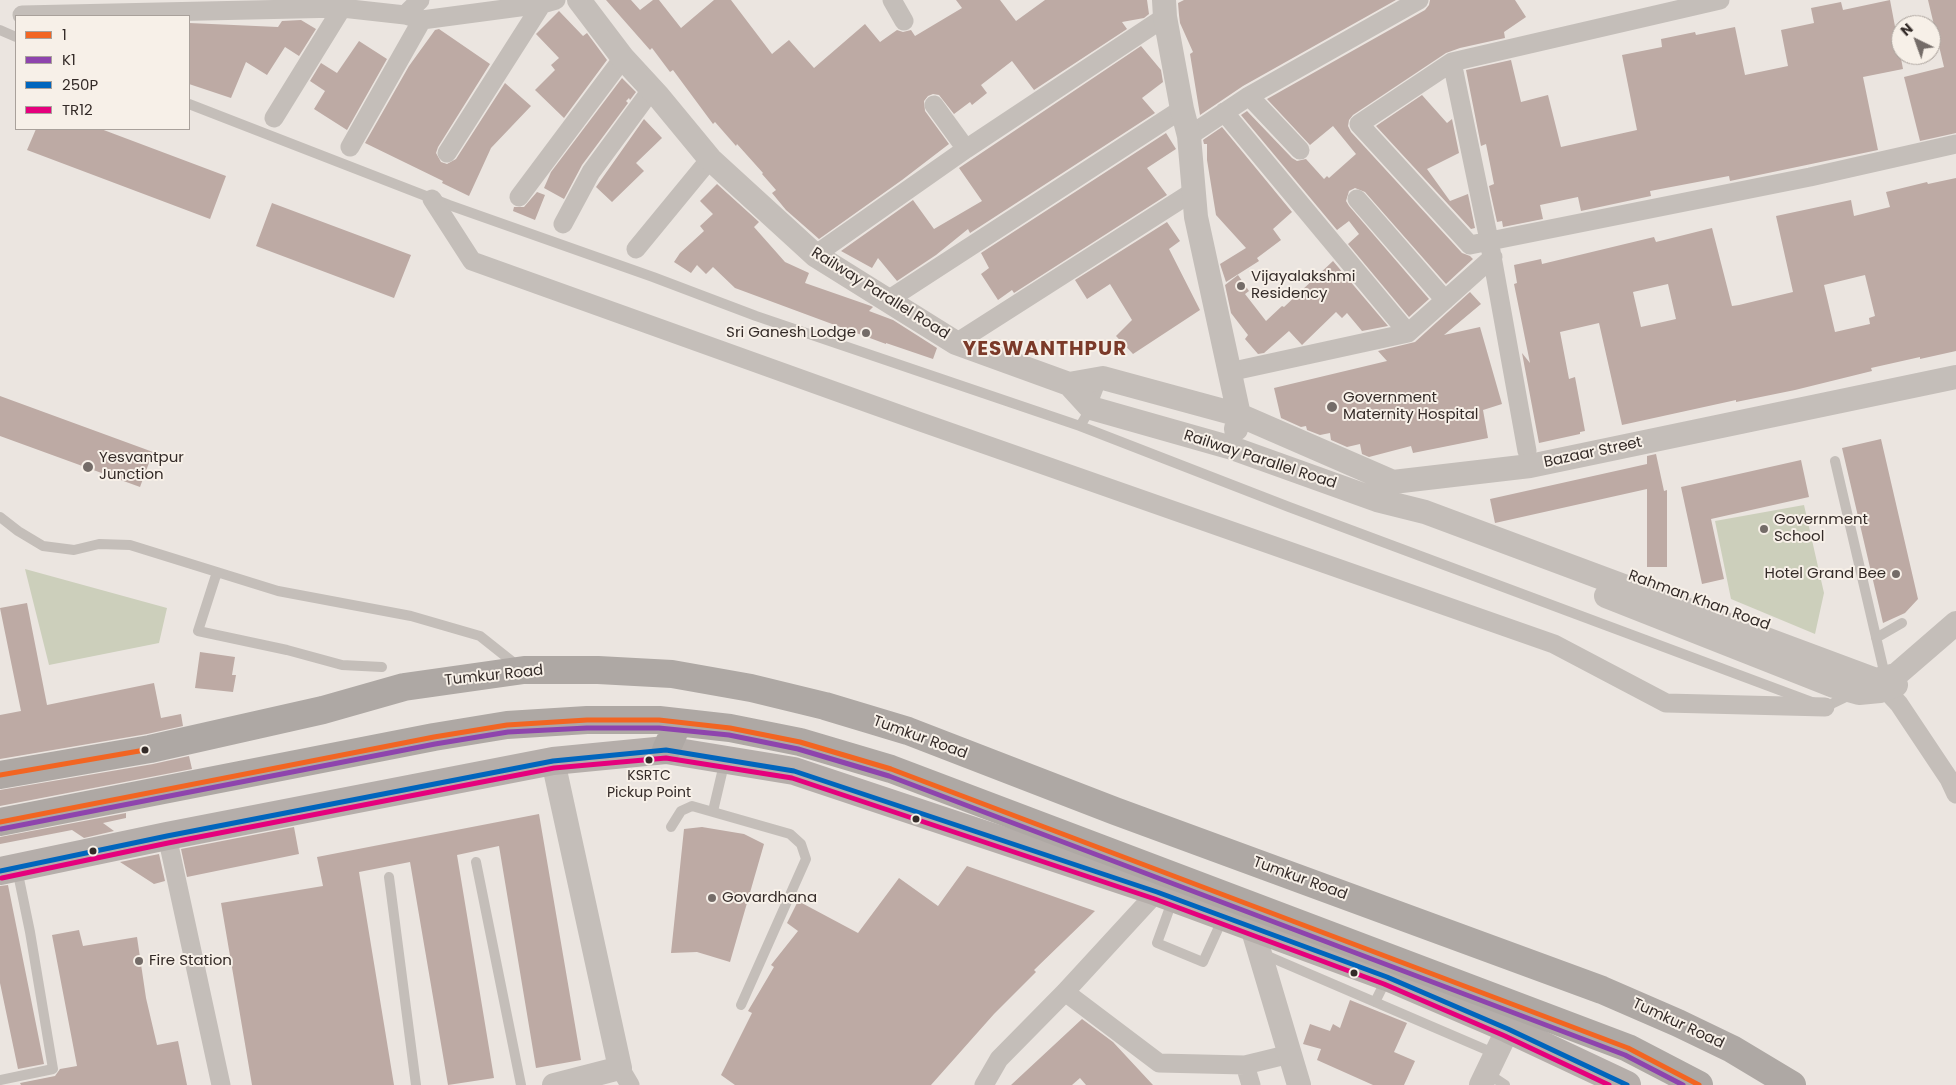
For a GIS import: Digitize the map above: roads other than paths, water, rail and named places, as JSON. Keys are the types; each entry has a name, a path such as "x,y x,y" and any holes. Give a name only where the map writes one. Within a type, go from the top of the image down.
{"highway":[{"name":"Tumkur Road","path":"0,775 150,750 323,710 404,687 524,670 598,670 672,674 751,688 824,706 908,732 1124,814 1602,990 1678,1022 1792,1085"},
{"path":"0,822 434,737 507,725 588,720 659,720 730,728 800,742 891,769 1513,1018 1628,1048 1699,1085"},
{"path":"666,750 678,722"}],"main road":[{"path":"8,869 553,761 666,750 794,770 1165,895 1387,977 1513,1018 1622,1084"}],"street":[{"path":"350,147 420,0"},
{"name":"Railway Parallel Road","path":"579,0 623,58 652,89 710,159 815,255 956,343 1069,384 1086,417 1232,448 1377,500"},
{"path":"892,0 904,21"},
{"path":"1189,136 1250,96 1419,0"},
{"path":"1720,0 1452,62 1359,124 1470,245 1491,248 1956,144"},
{"path":"22,15 342,8 413,18 549,2"},
{"path":"447,153 549,2"},
{"path":"274,118 342,8"},
{"path":"815,255 1165,9 1182,109 1189,136 1196,217 1239,415 1232,448"},
{"path":"519,197 623,58"},
{"path":"1452,62 1491,248 1529,459 1956,362"},
{"path":"563,224 590,172 652,89"},
{"path":"1250,96 1300,150"},
{"path":"934,105 966,149"},
{"path":"888,300 1182,109"},
{"path":"1224,112 1408,333"},
{"path":"636,249 710,159"},
{"path":"956,343 1194,191"},
{"path":"1357,199 1445,300"},
{"path":"440,202 472,261 918,421 1554,644 1666,703 1825,707"},
{"path":"1229,372 1408,333 1445,300 1491,248"},
{"name":"Bazaar Street","path":"1103,378 1239,415 1428,496 1529,459 1956,377"},
{"path":"1069,384 1103,378"},
{"path":"1428,496 1603,467 1956,389"},
{"name":"Rahman Khan Road","path":"1377,500 1428,496 1873,679"},
{"path":"1873,679 1956,604"},
{"path":"1873,679 1896,675 1956,623"},
{"path":"1873,679 1914,677 1956,638"},
{"path":"1873,679 1899,704 1954,782"},
{"path":"553,761 625,1076 554,1085"},
{"path":"167,836 221,1085"},
{"path":"984,1085 999,1059 1165,895"},
{"path":"1252,927 1299,1085"},
{"path":"1065,992 1158,1063 1245,1065 1290,1054"},
{"path":"1492,1074 1513,1018"},
{"path":"1245,1065 1251,1085"}],"lane":[{"path":"0,30 15,37"},
{"path":"190,104 440,202 653,277 756,316 1086,417 1298,510 1825,707 1850,696 1873,679 1876,638 1836,461"},
{"path":"1086,417 1103,378"},
{"path":"0,517 5,526 43,546 74,550 98,544 130,545 278,591 411,616 480,636 524,670"},
{"path":"217,572 198,631 287,650 342,666 382,667"},
{"path":"1876,638 1902,623"},
{"path":"713,811 725,759"},
{"path":"671,827 681,811 692,806 790,834 801,844 806,860 740,1005"},
{"path":"476,862 520,1085"},
{"path":"0,1080 53,1069 30,932 8,869"},
{"path":"390,877 416,1085"},
{"path":"1165,895 1157,943 1203,962 1223,916"},
{"path":"1260,952 1375,1002 1492,1074"},
{"path":"1375,1002 1387,977"}],"place":[{"name":"Vijayalakshmi Residency","path":"1241,286"},
{"name":"Sri Ganesh Lodge","path":"866,333"},
{"name":"Government Maternity Hospital","path":"1332,407"},
{"name":"Yesvantpur Junction","path":"88,467"},
{"name":"Government School","path":"1764,529"},
{"name":"Hotel Grand Bee","path":"1896,574"},
{"name":"KSRTC Pickup Point","path":"649,760"},
{"name":"Govardhana","path":"712,898"},
{"name":"Fire Station","path":"139,961"}],"district":[{"name":"YESWANTHPUR","path":"1045,350"}]}
